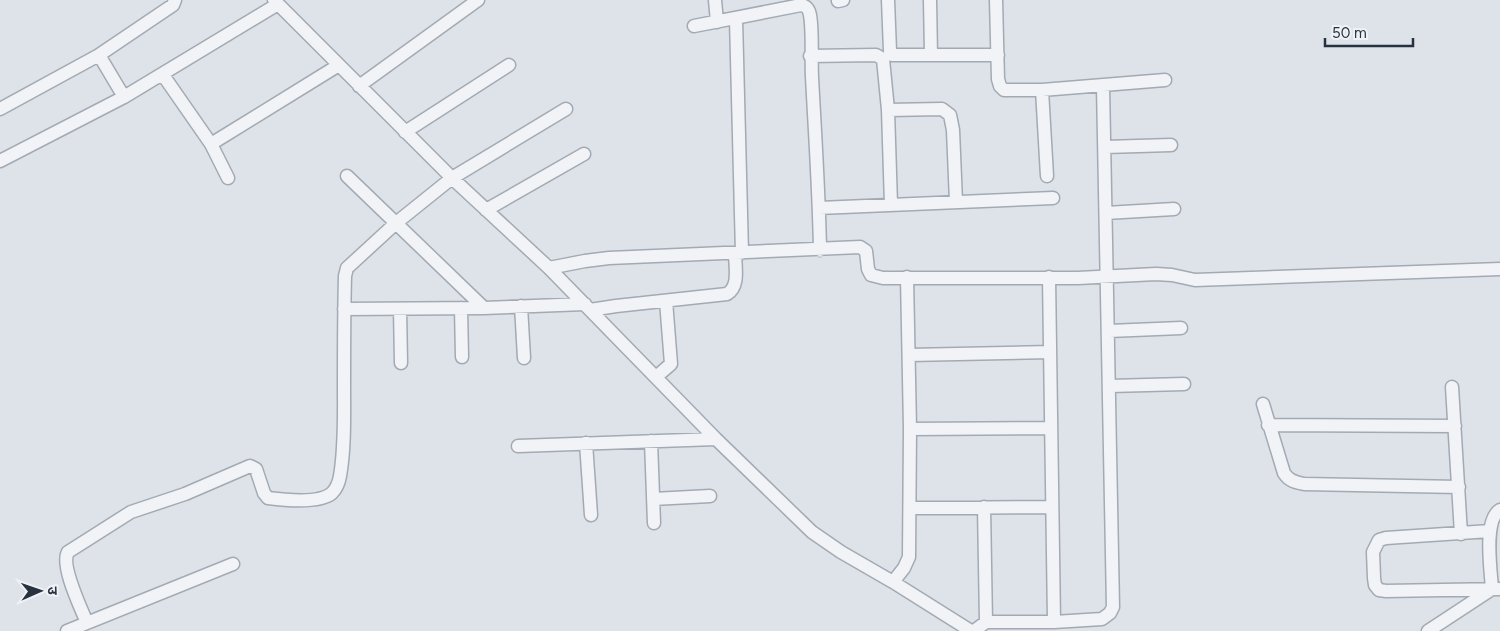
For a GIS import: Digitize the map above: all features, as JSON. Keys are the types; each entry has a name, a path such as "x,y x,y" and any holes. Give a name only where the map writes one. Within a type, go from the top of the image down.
{"street":[{"path":"0,109 99,55 173,5 175,0"},
{"path":"359,86 478,0"},
{"path":"715,0 716,22"},
{"path":"888,0 891,53 897,56 998,55"},
{"path":"930,0 931,55"},
{"path":"996,0 998,79 1001,88 1004,90 1042,90 1165,80"},
{"path":"0,161 163,75 276,2 452,178 549,268 716,439 812,532 841,552 972,631 986,622 1054,622 1102,619 1110,613 1113,607 1103,86"},
{"path":"694,26 736,18 767,6 806,6 811,18 810,56 820,250"},
{"path":"344,309 521,306 587,307 722,296 731,292 736,282 738,253 736,18"},
{"path":"99,55 124,97"},
{"path":"810,56 876,56 881,57 885,64 891,205"},
{"path":"211,144 339,65"},
{"path":"405,132 509,65"},
{"path":"163,75 211,144 228,178"},
{"path":"1042,90 1047,176"},
{"path":"87,623 67,570 66,556 68,552 131,512 185,494 250,466 256,469 264,493 268,498 310,500 328,496 334,492 340,475 342,447 344,411 344,276 347,268 396,223 452,178 566,109"},
{"path":"888,110 942,109 950,114 953,130 956,202"},
{"path":"1104,148 1171,144"},
{"path":"486,210 584,154"},
{"path":"347,176 484,308"},
{"path":"819,208 1053,198"},
{"path":"1106,213 1174,210"},
{"path":"549,268 609,258 860,247 866,251 870,275 883,278 1164,274 1195,280 1500,269"},
{"path":"893,582 904,568 909,557 911,508 907,277"},
{"path":"1050,277 1054,622"},
{"path":"656,377 671,364 666,301"},
{"path":"521,306 524,358"},
{"path":"461,308 462,357"},
{"path":"400,309 401,363"},
{"path":"1109,331 1182,328"},
{"path":"909,355 1050,352"},
{"path":"1110,386 1184,384"},
{"path":"1452,387 1461,534"},
{"path":"1262,404 1284,473 1292,481 1304,484 1459,486"},
{"path":"1268,425 1455,426"},
{"path":"910,429 1051,428"},
{"path":"518,446 716,439"},
{"path":"651,441 654,524"},
{"path":"586,443 591,515"},
{"path":"653,499 710,496"},
{"path":"911,508 1052,506"},
{"path":"984,507 986,622"},
{"path":"1496,589 1490,531 1495,514 1500,510"},
{"path":"1490,531 1379,540 1373,552 1375,586 1378,590 1386,591 1496,589"},
{"path":"67,631 233,564"},
{"path":"1428,631 1496,589"}]}
